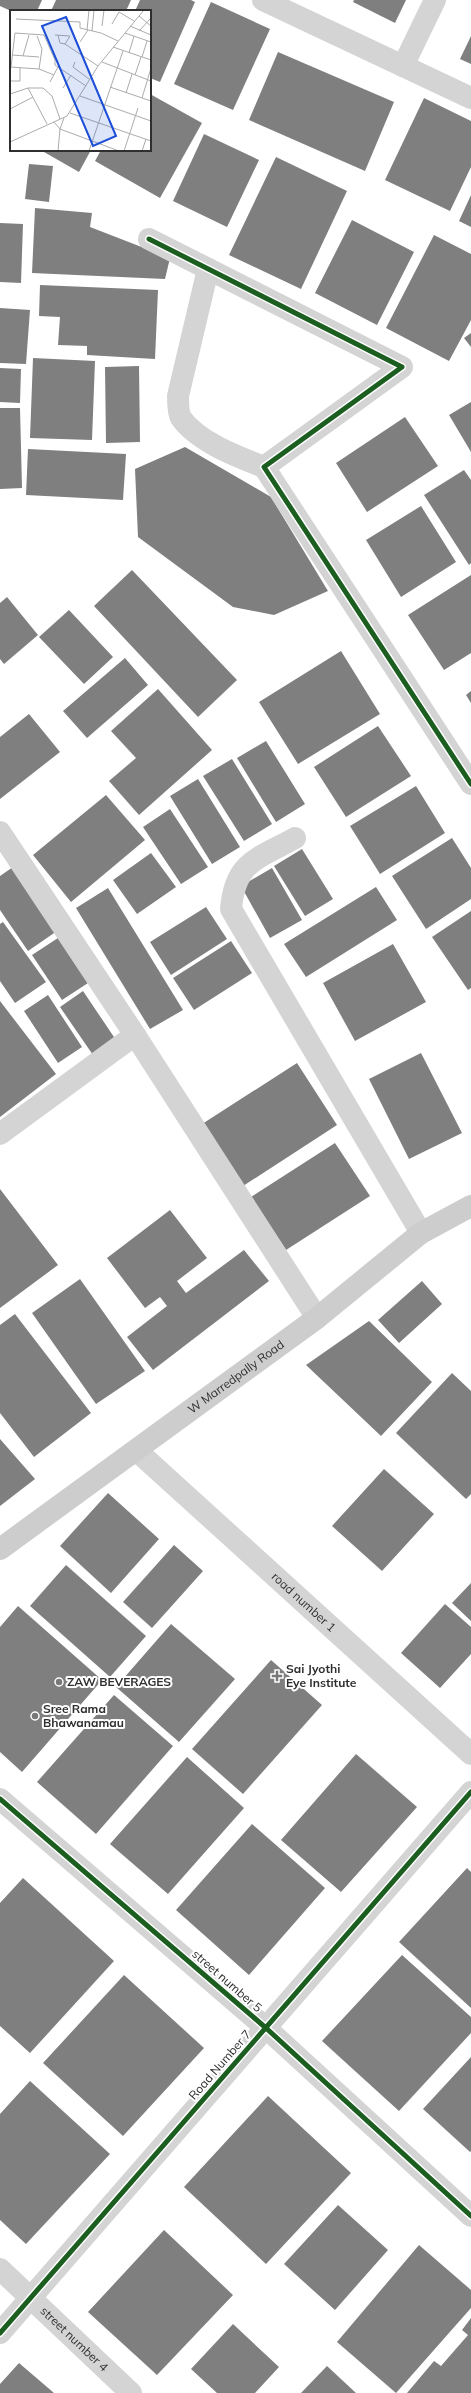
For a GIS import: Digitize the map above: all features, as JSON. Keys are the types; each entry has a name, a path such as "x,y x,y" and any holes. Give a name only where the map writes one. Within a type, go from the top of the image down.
{"main road":[{"name":"W Marredpally Road","path":"0,1549 317,1318 421,1233 471,1206"}],"street":[{"path":"263,0 471,98"},
{"path":"403,66 435,0"},
{"path":"149,239 402,367 264,467"},
{"path":"208,268 178,396 180,417 194,432 235,456 264,467 471,784"},
{"path":"0,832 135,1035 317,1318"},
{"path":"295,838 245,867 237,879 231,909 421,1233"},
{"path":"0,1134 135,1035"},
{"name":"road number 1","path":"137,1450 471,1754"},
{"name":"Road Number 7","path":"0,2333 471,1792"},
{"name":"street number 5","path":"0,1799 266,2028 471,2216"},
{"name":"street number 4","path":"0,2269 131,2393"}],"building":[{"path":"0,0 42,0 37,10 10,11 0,6"},
{"path":"56,0 131,0 126,10 51,10"},
{"path":"140,0 191,0 195,2 160,82 151,78 151,10 135,10"},
{"path":"354,0 406,0 395,23 353,2"},
{"path":"211,2 270,29 233,110 174,84"},
{"path":"471,36 471,64 460,59"},
{"path":"278,52 394,102 365,171 249,120"},
{"path":"151,95 202,123 160,198 95,161 100,151 151,151"},
{"path":"424,98 471,121 471,167 450,211 385,180"},
{"path":"204,134 259,160 227,227 173,201"},
{"path":"45,151 90,151 79,172 44,152"},
{"path":"276,157 347,191 301,289 229,255"},
{"path":"29,164 53,166 49,202 25,199"},
{"path":"471,195 471,227 459,221"},
{"path":"35,208 92,213 90,227 170,258 165,279 32,273"},
{"path":"352,220 414,252 377,325 315,293"},
{"path":"0,223 23,224 21,283 0,282"},
{"path":"434,235 471,254 471,320 449,361 386,328"},
{"path":"40,285 158,290 155,359 87,355 87,346 58,345 60,317 39,316"},
{"path":"0,308 30,310 26,364 0,363"},
{"path":"471,333 471,347 464,338"},
{"path":"33,358 95,361 92,440 30,438"},
{"path":"139,366 140,442 106,443 105,367"},
{"path":"0,368 21,369 20,403 0,402"},
{"path":"471,402 471,452 449,415"},
{"path":"0,408 20,408 22,488 0,489"},
{"path":"405,417 438,466 367,512 336,463"},
{"path":"185,447 271,497 328,591 274,615 233,607 138,537 135,469"},
{"path":"28,449 126,454 123,500 26,495"},
{"path":"464,470 471,480 471,563 469,565 424,495"},
{"path":"421,506 456,562 401,597 366,540"},
{"path":"132,570 237,680 198,717 94,606"},
{"path":"471,575 471,653 444,670 408,615"},
{"path":"7,597 38,635 4,664 0,659 0,603"},
{"path":"69,610 113,657 84,684 39,637"},
{"path":"341,651 380,714 298,764 259,702"},
{"path":"125,658 148,685 87,738 63,711"},
{"path":"158,689 212,750 139,815 109,781 136,758 111,731"},
{"path":"471,691 471,703 466,695"},
{"path":"29,714 60,752 0,799 0,737"},
{"path":"378,726 411,776 346,817 314,767"},
{"path":"266,741 305,804 276,822 237,758"},
{"path":"232,759 272,824 244,841 203,776"},
{"path":"198,779 240,847 212,864 170,796"},
{"path":"416,786 445,833 380,874 350,826"},
{"path":"106,795 145,840 71,902 33,855"},
{"path":"170,809 208,867 181,884 143,827"},
{"path":"452,838 471,868 471,899 426,929 392,876"},
{"path":"302,849 333,899 305,916 274,866"},
{"path":"151,853 176,887 137,914 113,880"},
{"path":"13,867 57,931 28,951 0,910 0,876"},
{"path":"272,868 302,920 270,938 241,886"},
{"path":"376,887 397,920 306,977 284,944"},
{"path":"108,888 183,1010 150,1029 76,908"},
{"path":"206,907 227,939 171,975 150,942"},
{"path":"471,911 471,988 468,990 432,937"},
{"path":"3,922 46,982 15,1003 0,981 0,924"},
{"path":"58,938 88,983 62,1000 32,955"},
{"path":"231,941 252,973 194,1010 173,978"},
{"path":"393,944 426,1002 355,1041 323,983"},
{"path":"83,991 116,1040 93,1055 60,1007"},
{"path":"48,995 82,1047 58,1063 24,1011"},
{"path":"0,1001 56,1074 0,1117"},
{"path":"421,1053 462,1133 409,1159 369,1079"},
{"path":"297,1063 337,1125 240,1188 199,1126"},
{"path":"335,1143 370,1196 286,1250 251,1197"},
{"path":"0,1189 58,1265 0,1308"},
{"path":"170,1210 207,1258 177,1281 186,1293 244,1250 269,1281 153,1370 127,1337 167,1306 160,1297 145,1308 107,1258"},
{"path":"80,1279 145,1371 96,1404 32,1313"},
{"path":"422,1281 442,1304 399,1343 378,1320"},
{"path":"15,1314 91,1413 34,1457 0,1413 0,1325"},
{"path":"369,1321 432,1382 381,1436 306,1365"},
{"path":"452,1373 471,1391 471,1494 466,1499 396,1433"},
{"path":"0,1439 35,1479 0,1506"},
{"path":"384,1469 434,1514 382,1571 332,1526"},
{"path":"108,1493 159,1539 111,1593 60,1546"},
{"path":"174,1545 203,1571 152,1628 123,1602"},
{"path":"66,1565 146,1636 110,1677 30,1606"},
{"path":"471,1583 471,1621 452,1603"},
{"path":"445,1604 471,1627 471,1654 440,1688 401,1653"},
{"name":"Sree Rama Bhawanamau","path":"18,1606 102,1680 22,1772 0,1752 0,1627"},
{"path":"171,1624 235,1679 179,1742 116,1687"},
{"path":"271,1660 322,1705 243,1794 192,1749"},
{"path":"114,1695 173,1746 96,1834 37,1782"},
{"path":"356,1754 417,1807 341,1892 281,1840"},
{"path":"187,1757 244,1808 168,1894 110,1844"},
{"path":"252,1824 325,1888 249,1975 176,1910"},
{"path":"467,1868 471,1872 471,2008 399,1942"},
{"path":"23,1878 114,1961 30,2053 0,2026 0,1903"},
{"path":"402,1955 471,2017 471,2033 399,2111 322,2041"},
{"path":"124,1975 204,2048 123,2136 43,2063"},
{"path":"471,2057 471,2151 470,2152 423,2109"},
{"path":"30,2081 110,2154 26,2244 0,2220 0,2114"},
{"path":"268,2096 351,2173 266,2264 184,2187"},
{"path":"338,2205 388,2250 335,2310 284,2264"},
{"path":"164,2230 233,2295 157,2375 88,2312"},
{"path":"419,2245 471,2290 471,2308 396,2393 337,2342"},
{"path":"471,2318 471,2393 407,2393 434,2361 441,2366 468,2335 462,2330"},
{"path":"233,2324 279,2367 255,2393 217,2393 191,2369"},
{"path":"19,2363 54,2393 0,2393 0,2384"},
{"path":"327,2366 356,2393 301,2393"}],"cycle path":[{"path":"149,239 402,367 264,467 471,784"},
{"path":"0,2333 471,1792"},
{"path":"0,1799 266,2028 471,2216"}],"place":[{"name":"Sai Jyothi Eye Institute","path":"277,1676"},
{"name":"ZAW BEVERAGES","path":"59,1682"},
{"name":"Sree Rama Bhawanamau","path":"35,1716"}]}
